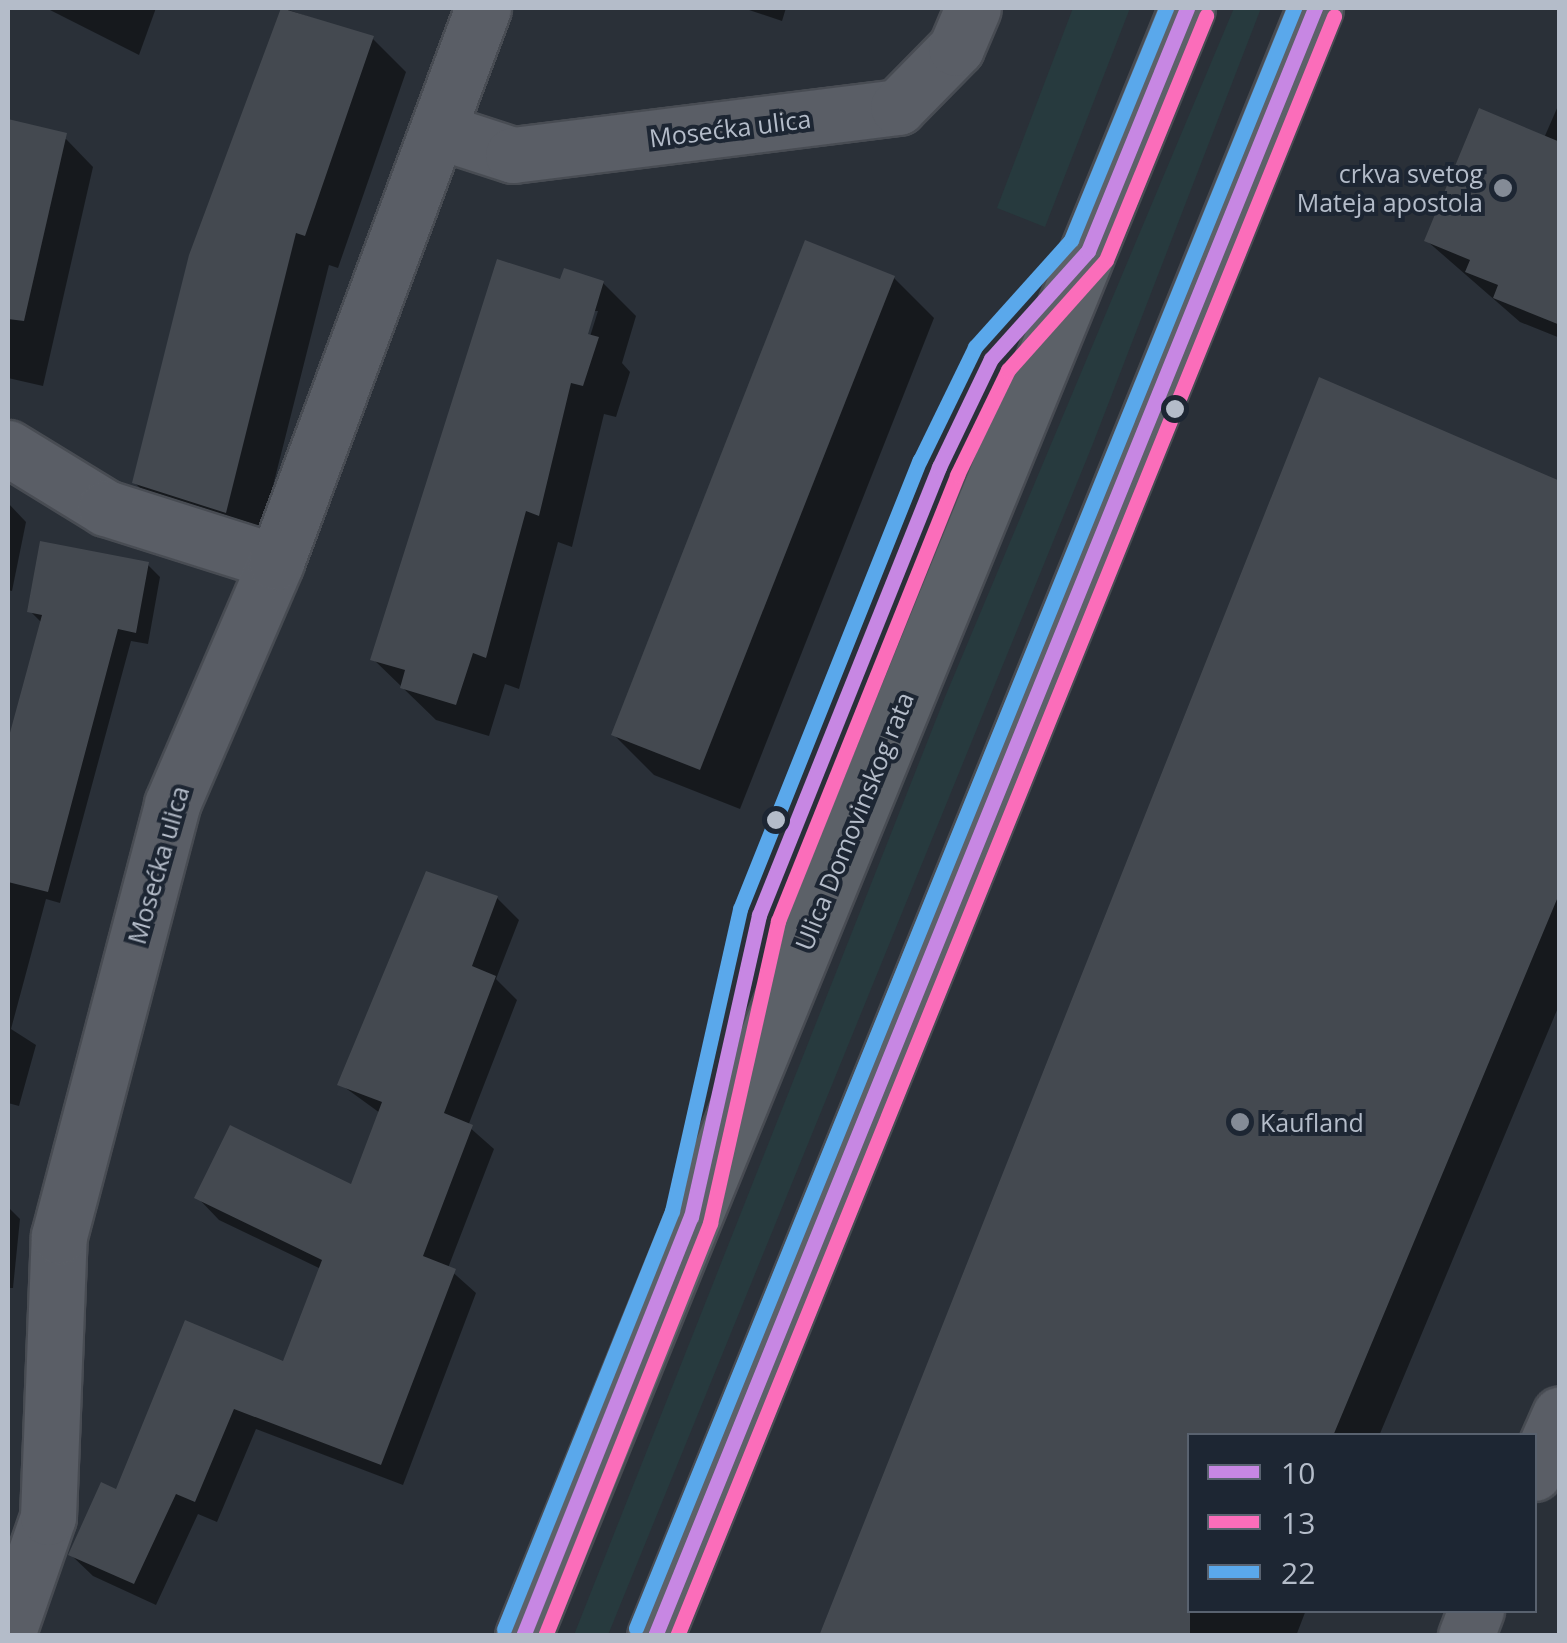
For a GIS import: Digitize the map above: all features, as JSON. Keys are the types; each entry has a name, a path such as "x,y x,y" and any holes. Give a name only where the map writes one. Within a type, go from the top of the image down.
{"main road":[{"name":"Ulica Domovinskog rata","path":"523,1636 1187,8"},
{"path":"654,1636 1315,8"}],"street":[{"name":"Mosećka ulica","path":"8,1632 48,1517 64,1218 172,804 276,562 483,8"},
{"name":"Mosećka ulica","path":"439,131 513,154 898,106 956,48 973,8"},
{"path":"8,448 106,508 276,562"},
{"path":"1537,1466 1560,1414"}],"green space":[{"path":"1073,8 1130,8 1045,227 997,208"},
{"path":"1234,8 1261,8 1092,446 608,1635 574,1635 945,697"}],"building":[{"path":"281,8 374,36 305,236 296,233 226,513 132,483 189,255"},
{"name":"crkva svetog Mateja apostola","path":"1479,108 1560,142 1560,325 1493,298 1498,285 1465,272 1470,260 1424,241"},
{"path":"8,119 67,133 24,321 8,319"},
{"path":"805,240 895,276 700,770 611,735"},
{"path":"497,259 560,279 564,268 604,281 588,334 599,337 583,386 571,383 539,516 526,511 486,658 473,653 456,705 400,688 405,670 370,660"},
{"path":"1319,377 1560,481 1560,892 1334,1433 1187,1433 1190,1636 819,1636"},
{"path":"40,541 149,562 136,633 118,629 48,892 8,882 8,740 42,615 27,612"},
{"path":"426,871 498,896 472,966 496,976 444,1113 473,1125 423,1256 456,1269 381,1465 234,1409 195,1502 176,1494 134,1584 68,1555 101,1482 116,1489 185,1320 283,1361 322,1260 194,1198 230,1125 351,1184 382,1102 337,1085"}],"transit line":[{"name":"22","path":"504,1629 672,1211 740,909 920,460 975,347 1071,240 1166,8"},
{"name":"10","path":"523,1636 691,1217 759,915 939,467 991,359 1088,251 1187,8"},
{"name":"22","path":"636,1628 1294,8"},
{"name":"10","path":"655,1636 1315,8"},
{"name":"13","path":"545,1636 710,1223 778,921 957,475 1008,370 1106,260 1206,16"},
{"name":"13","path":"677,1636 1334,16"}],"place":[{"name":"crkva svetog Mateja apostola","path":"1503,188"},
{"name":"Kaufland","path":"1240,1122"}]}
